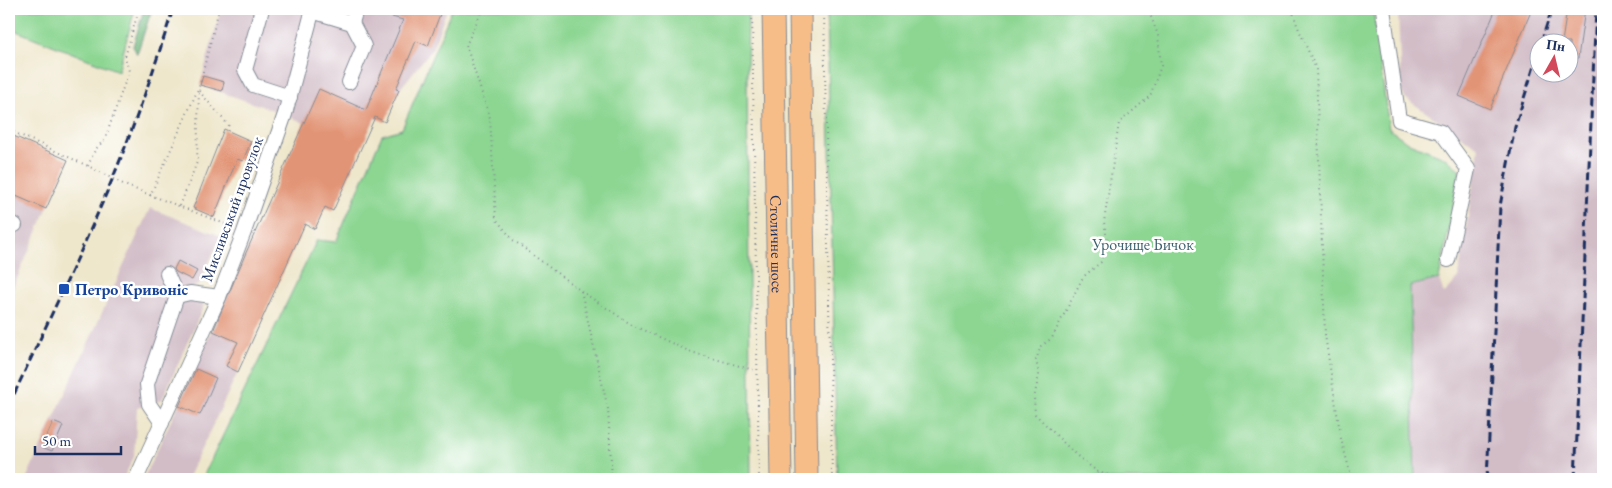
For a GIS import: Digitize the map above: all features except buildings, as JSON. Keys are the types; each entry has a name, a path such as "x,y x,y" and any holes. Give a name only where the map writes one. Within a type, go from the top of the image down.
{"highway":[{"name":"Столичне шосе","path":"773,9 781,479"},
{"name":"Столичне шосе","path":"800,9 807,479"}],"lane":[{"path":"262,9 245,70 253,85 290,97"},
{"path":"349,82 364,46 352,23 356,9"},
{"path":"1383,9 1399,120 1441,132 1468,169 1448,260"},
{"path":"312,10 352,23"},
{"name":"Мисливський провулок","path":"136,479 219,297 244,232 286,114 312,10"},
{"path":"162,423 149,404 146,384 177,296 167,274"},
{"path":"177,296 190,293 219,297"}],"path":[{"path":"88,166 95,150 105,140 129,71 125,56 139,9"},
{"path":"150,196 199,87 219,9"},
{"path":"483,9 466,45 490,118 496,219 513,240 581,290 640,329 690,352 757,371"},
{"path":"752,9 758,479"},
{"path":"824,9 832,479"},
{"path":"1122,479 1098,472 1076,454 1035,414 1034,398 1040,375 1036,360 1041,346 1052,338 1083,277 1101,262 1107,239 1104,222 1119,123 1150,96 1161,66 1158,35 1148,9"},
{"path":"1292,9 1316,69 1325,335 1341,438 1352,479"},
{"path":"179,207 197,162 199,87"},
{"path":"199,92 230,127"},
{"path":"9,130 88,166 112,180 244,232"},
{"path":"581,290 608,410 612,479"}],"shaded area":[{"path":"221,9 447,9 432,49 399,90 385,122 375,118 333,211 325,207 315,229 304,224 238,372 187,479 143,479 178,406 304,123 285,114 200,85"},
{"path":"1398,9 1603,9 1603,479 1415,479 1410,286 1439,279 1444,294 1458,279 1479,148 1405,98 1401,90"},
{"path":"9,135 68,160 9,297"},
{"path":"150,208 221,236 199,285 192,287 189,297 204,305 162,400 137,408 134,457 123,479 26,479"}],"green space":[{"path":"9,9 135,9 118,71 9,28"},
{"path":"144,9 152,9 137,54 133,46"},
{"path":"452,9 748,9 751,479 202,479 317,240 336,242 382,135 402,129"},
{"name":"Урочище Бичок","path":"827,9 1373,9 1389,129 1409,143 1444,157 1460,170 1439,279 1410,286 1415,479 837,479"}],"railway":[{"path":"9,405 75,265 112,180 129,138 173,9"},
{"path":"1544,32 1552,9"},
{"path":"1575,479 1596,9"},
{"path":"1487,479 1500,206 1515,127 1530,79"}],"place":[{"name":"Петро Кривоніс","path":"64,289"}]}
